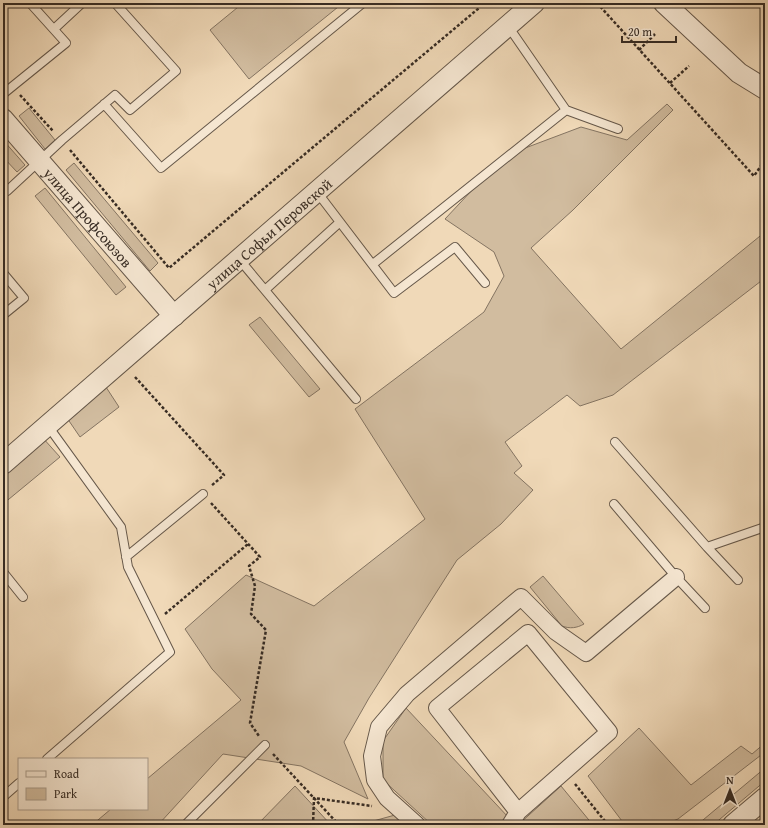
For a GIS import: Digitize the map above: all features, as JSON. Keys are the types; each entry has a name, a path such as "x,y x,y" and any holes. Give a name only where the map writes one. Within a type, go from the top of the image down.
{"street":[{"name":"улица Софьи Перовской","path":"3,463 534,3"},
{"path":"664,3 739,74 765,89"},
{"name":"улица Профсоюзов","path":"3,118 174,316"},
{"path":"417,825 387,798 375,780 372,756 379,727 407,694 521,597 556,632 586,653 676,577"},
{"path":"528,633 610,732 564,771 514,818 437,708 528,633"},
{"path":"733,825 765,798"}],"lane":[{"path":"3,94 66,43 30,3"},
{"path":"54,30 82,3"},
{"path":"7,191 62,140 115,95 130,110 176,71 115,3"},
{"path":"104,104 161,168 363,3"},
{"path":"508,26 566,110 618,129"},
{"path":"373,264 566,110"},
{"path":"317,192 394,293 455,247 485,283"},
{"path":"265,290 340,222"},
{"path":"239,259 356,399"},
{"path":"3,273 24,298 3,315"},
{"path":"48,425 121,527 128,567 170,652 48,758"},
{"path":"615,442 738,580"},
{"path":"126,557 203,494"},
{"path":"614,504 676,577 705,608"},
{"path":"707,547 765,527"},
{"path":"3,572 23,597"},
{"path":"185,825 265,745"},
{"path":"3,797 18,784"}],"path":[{"path":"12,86 62,140 169,268 485,3"},
{"path":"597,3 754,176 765,160"},
{"path":"639,50 655,34"},
{"path":"670,83 689,66"},
{"path":"135,377 224,475 203,494 260,557 249,566 255,586 251,614 266,630 250,722 265,745 339,825"},
{"path":"155,622 248,544"},
{"path":"564,771 608,825"},
{"path":"314,798 400,809"},
{"path":"313,825 314,798"}],"green space":[{"path":"243,3 343,3 249,79 210,30"},
{"path":"667,104 673,110 573,210 531,248 621,349 765,232 765,278 613,395 580,406 567,395 505,442 522,466 514,473 533,490 501,524 457,560 369,698 344,742 368,799 301,766 223,754 158,825 92,825 110,810 148,810 148,778 241,700 212,669 185,629 246,575 314,606 425,519 355,409 484,312 504,276 494,252 445,219 504,156 581,127 627,140"},
{"path":"29,108 55,140 45,149 19,116"},
{"path":"3,140 25,165 17,172 3,157"},
{"path":"74,163 158,263 150,271 66,170"},
{"path":"45,188 126,287 116,295 35,196"},
{"path":"260,317 320,389 309,397 249,325"},
{"path":"104,384 119,407 80,437 67,418"},
{"path":"42,437 60,457 3,504 3,469"},
{"path":"543,576 584,624 573,628 562,626 530,587"},
{"path":"406,708 509,818 505,825 432,825 383,780 383,741"},
{"path":"639,728 691,785 741,746 752,754 765,743 765,752 678,819 663,825 625,825 588,776"},
{"path":"765,768 765,781 713,825 697,825"},
{"path":"295,786 331,825 257,825"},
{"path":"561,786 593,825 518,825"},
{"path":"395,815 405,825 359,825"}]}
